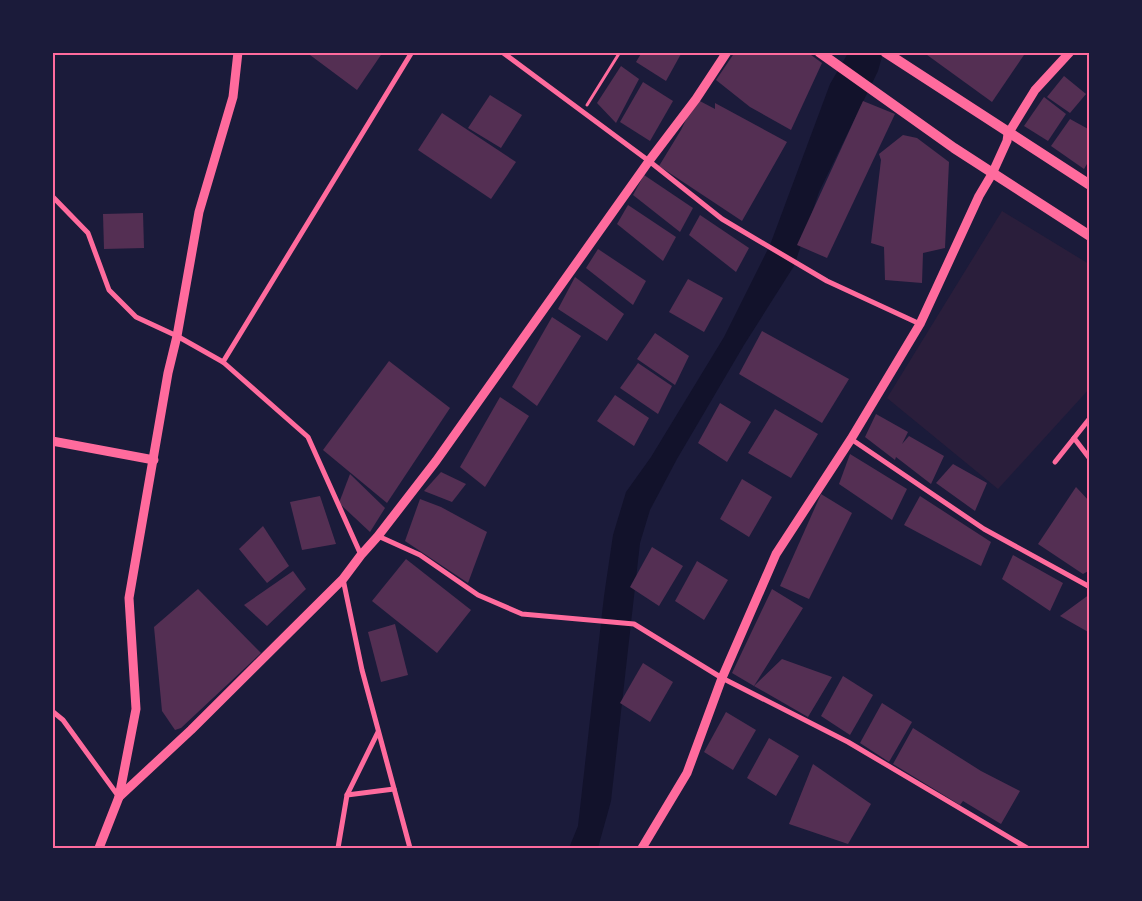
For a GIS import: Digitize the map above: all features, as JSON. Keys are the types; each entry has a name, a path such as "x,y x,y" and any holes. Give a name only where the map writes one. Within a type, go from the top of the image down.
{"main road":[{"path":"819,52 992,174 1090,236"},
{"path":"885,52 1008,137 1090,185"}],"street":[{"path":"99,848 119,798 136,709 129,598 168,373 177,336 199,212 233,97 238,52"},
{"path":"223,362 412,52"},
{"path":"502,52 649,161 722,219 827,281 920,324"},
{"path":"119,798 191,730 343,579 436,461 649,161 696,99 727,52"},
{"path":"642,848 687,773 722,678 776,554 851,439 920,324 979,196 992,174 1008,137 1035,90 1070,52"},
{"path":"52,196 88,233 109,290 136,317 177,336 223,362 308,437 361,555"},
{"path":"1055,462 1090,418"},
{"path":"1074,438 1090,459"},
{"path":"851,439 984,530 1090,587"},
{"path":"52,441 154,460"},
{"path":"378,536 420,555 478,595 522,614 634,624 722,678 848,742 1027,848"},
{"path":"343,579 362,670 410,848"},
{"path":"52,711 63,720 119,798"},
{"path":"338,848 347,795 378,732"},
{"path":"347,795 394,789"}],"path":[{"path":"582,112 620,52"}],"shaded area":[{"path":"848,53 883,53 878,71 819,192 794,266 744,345 677,459 650,510 640,543 611,801 598,848 569,848 578,826 604,596 613,535 626,492 651,457 724,337 770,245 830,84"},
{"path":"1002,211 1089,264 1090,388 998,489 887,398"}],"building":[{"path":"306,52 383,52 357,90"},
{"path":"642,52 682,52 666,81 636,62"},
{"path":"735,52 807,52 822,63 791,130 750,107 716,80"},
{"path":"923,52 1026,52 992,102"},
{"path":"621,66 639,79 616,123 597,103"},
{"path":"1064,76 1086,94 1070,113 1047,97"},
{"path":"643,82 673,101 650,141 620,122"},
{"path":"490,95 522,115 501,148 468,128"},
{"path":"1044,97 1066,114 1048,141 1024,126"},
{"path":"696,99 715,109 715,103 787,142 742,221 659,166 681,130"},
{"path":"863,101 895,114 827,258 797,245"},
{"path":"442,113 516,162 491,199 418,150"},
{"path":"1070,119 1090,130 1090,159 1084,169 1051,146"},
{"path":"903,135 917,138 949,162 945,248 923,253 922,283 885,280 884,247 871,243 881,160 879,154"},
{"path":"644,175 693,208 680,232 633,195"},
{"path":"628,205 676,237 663,261 617,224"},
{"path":"143,213 144,248 104,249 103,214"},
{"path":"700,215 749,248 736,272 689,235"},
{"path":"598,249 646,281 633,305 586,268"},
{"path":"575,277 624,314 607,341 558,309"},
{"path":"688,279 723,298 704,332 669,312"},
{"path":"552,317 581,336 537,406 512,387"},
{"path":"762,331 849,379 822,423 739,374"},
{"path":"655,333 689,356 675,385 637,359"},
{"path":"389,361 450,408 387,503 323,450"},
{"path":"638,363 672,386 658,414 620,388"},
{"path":"615,395 649,418 634,446 597,421"},
{"path":"500,397 529,416 485,487 460,467"},
{"path":"720,403 751,422 727,462 698,443"},
{"path":"775,409 818,434 791,478 748,453"},
{"path":"876,414 908,432 902,444 909,436 944,456 931,484 896,457 895,460 865,437"},
{"path":"850,454 907,489 892,520 839,484"},
{"path":"953,464 987,483 975,511 936,483"},
{"path":"441,472 466,484 452,502 424,491"},
{"path":"350,474 385,508 370,532 339,503"},
{"path":"742,479 772,497 749,537 720,519"},
{"path":"1076,487 1090,502 1090,570 1083,574 1038,544"},
{"path":"821,494 852,513 809,599 780,586"},
{"path":"320,496 336,544 302,550 290,502"},
{"path":"920,496 991,542 981,566 904,525"},
{"path":"420,499 441,507 487,532 468,583 405,541"},
{"path":"263,526 289,566 267,583 239,549"},
{"path":"652,547 683,566 659,606 630,587"},
{"path":"1013,555 1063,583 1050,611 1002,579"},
{"path":"406,559 471,610 437,653 372,601"},
{"path":"697,561 728,580 704,620 675,601"},
{"path":"293,571 306,589 267,626 244,605"},
{"path":"198,589 261,653 181,728 175,730 162,711 154,627"},
{"path":"772,589 803,608 754,686 732,673"},
{"path":"1090,594 1090,633 1060,616"},
{"path":"395,624 408,675 381,682 368,632"},
{"path":"782,659 832,677 808,717 754,686"},
{"path":"643,663 673,682 650,722 620,703"},
{"path":"843,676 873,695 850,735 821,716"},
{"path":"882,703 912,722 889,762 860,743"},
{"path":"726,712 756,730 733,770 704,752"},
{"path":"913,728 981,771 1020,791 1001,824 963,801 960,805 893,764"},
{"path":"769,738 799,756 776,796 747,778"},
{"path":"813,764 871,804 848,844 789,824"}]}
